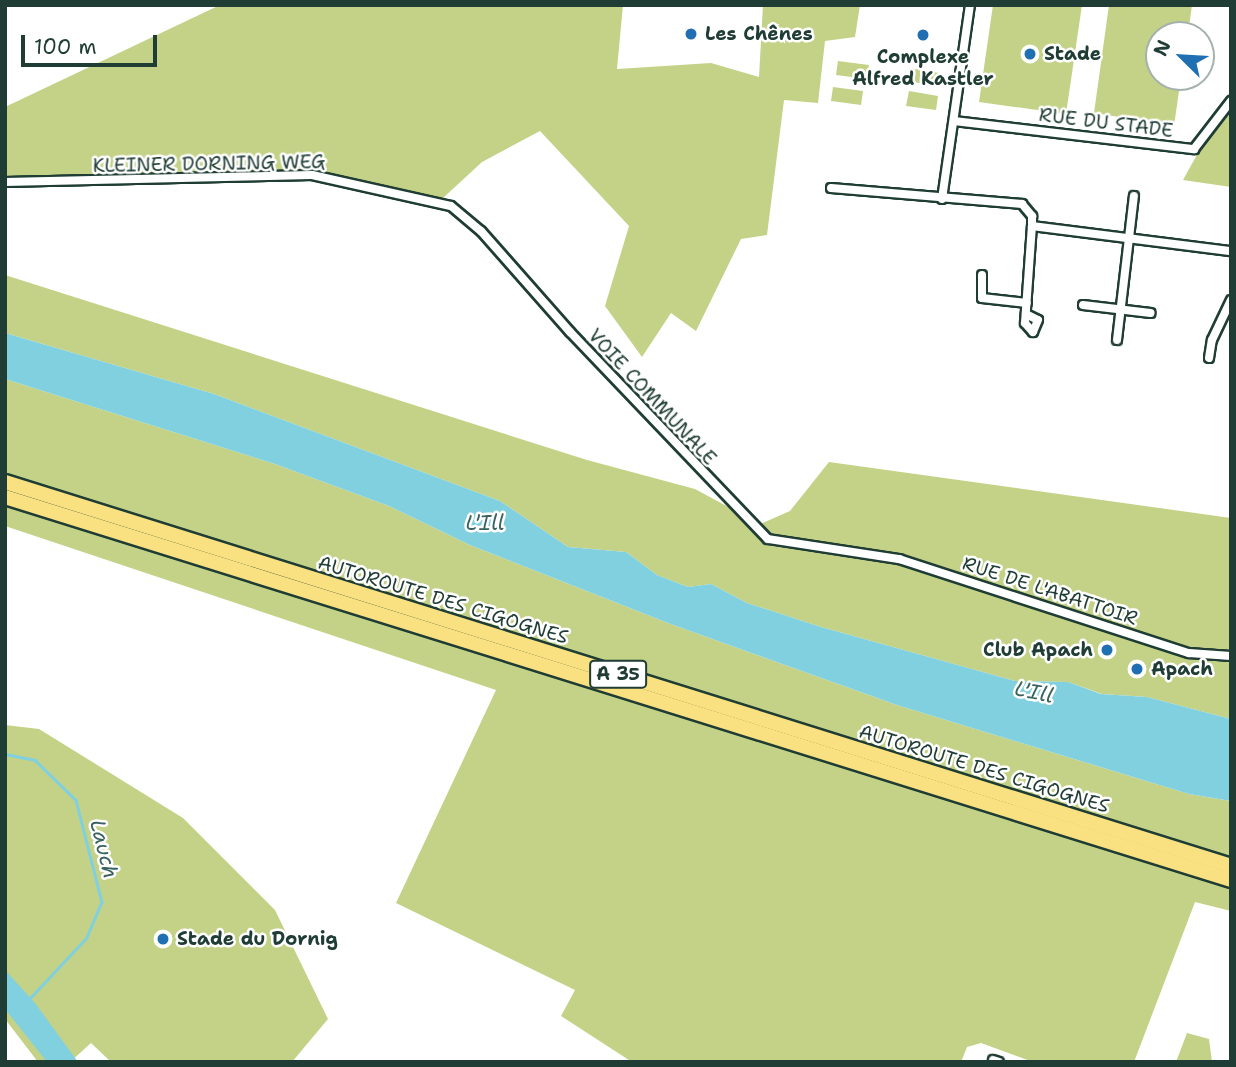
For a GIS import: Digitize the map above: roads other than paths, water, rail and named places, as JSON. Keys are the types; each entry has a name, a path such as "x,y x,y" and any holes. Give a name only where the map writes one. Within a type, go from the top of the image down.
{"highway":[{"name":"AUTOROUTE DES CIGOGNES","path":"5,482 1231,866"},
{"name":"AUTOROUTE DES CIGOGNES","path":"5,497 1231,880"}],"street":[{"path":"942,199 970,5"},
{"name":"RUE DU STADE","path":"954,121 1194,149 1231,101"},
{"name":"KLEINER DORNING WEG","path":"5,182 312,175 345,178 451,206"},
{"path":"831,188 1022,204 1032,216 1026,314"},
{"path":"1116,340 1117,308 1134,196"},
{"name":"VOIE COMMUNALE","path":"451,206 481,231 754,528 768,539 860,556"},
{"path":"1032,226 1231,251"},
{"path":"982,275 982,298 1027,303"},
{"path":"1209,358 1212,340 1231,300"},
{"path":"1083,305 1152,313"},
{"name":"RUE DE L'ABATTOIR","path":"860,556 899,559 1189,653 1231,656"}],"water":[{"name":"L'Ill","path":"5,333 214,394 500,501 568,547 626,552 657,575 688,587 711,584 747,603 821,627 1015,681 1068,682 1101,694 1147,697 1231,719 1231,801 1189,794 897,705 668,623 470,545 389,506 275,464 5,379"},
{"path":"5,970 35,1003 78,1062 47,1062 5,1009"}],"waterway":[{"name":"Lauch","path":"5,754 35,760 76,800 102,902 87,938 30,999"}],"place":[{"name":"Les Chênes","path":"691,34"},
{"name":"Complexe Alfred Kastler","path":"923,35"},
{"name":"Stade","path":"1030,54"},
{"name":"Club Apach","path":"1107,650"},
{"name":"Apach","path":"1137,669"},
{"name":"Stade du Dornig","path":"163,939"}]}
